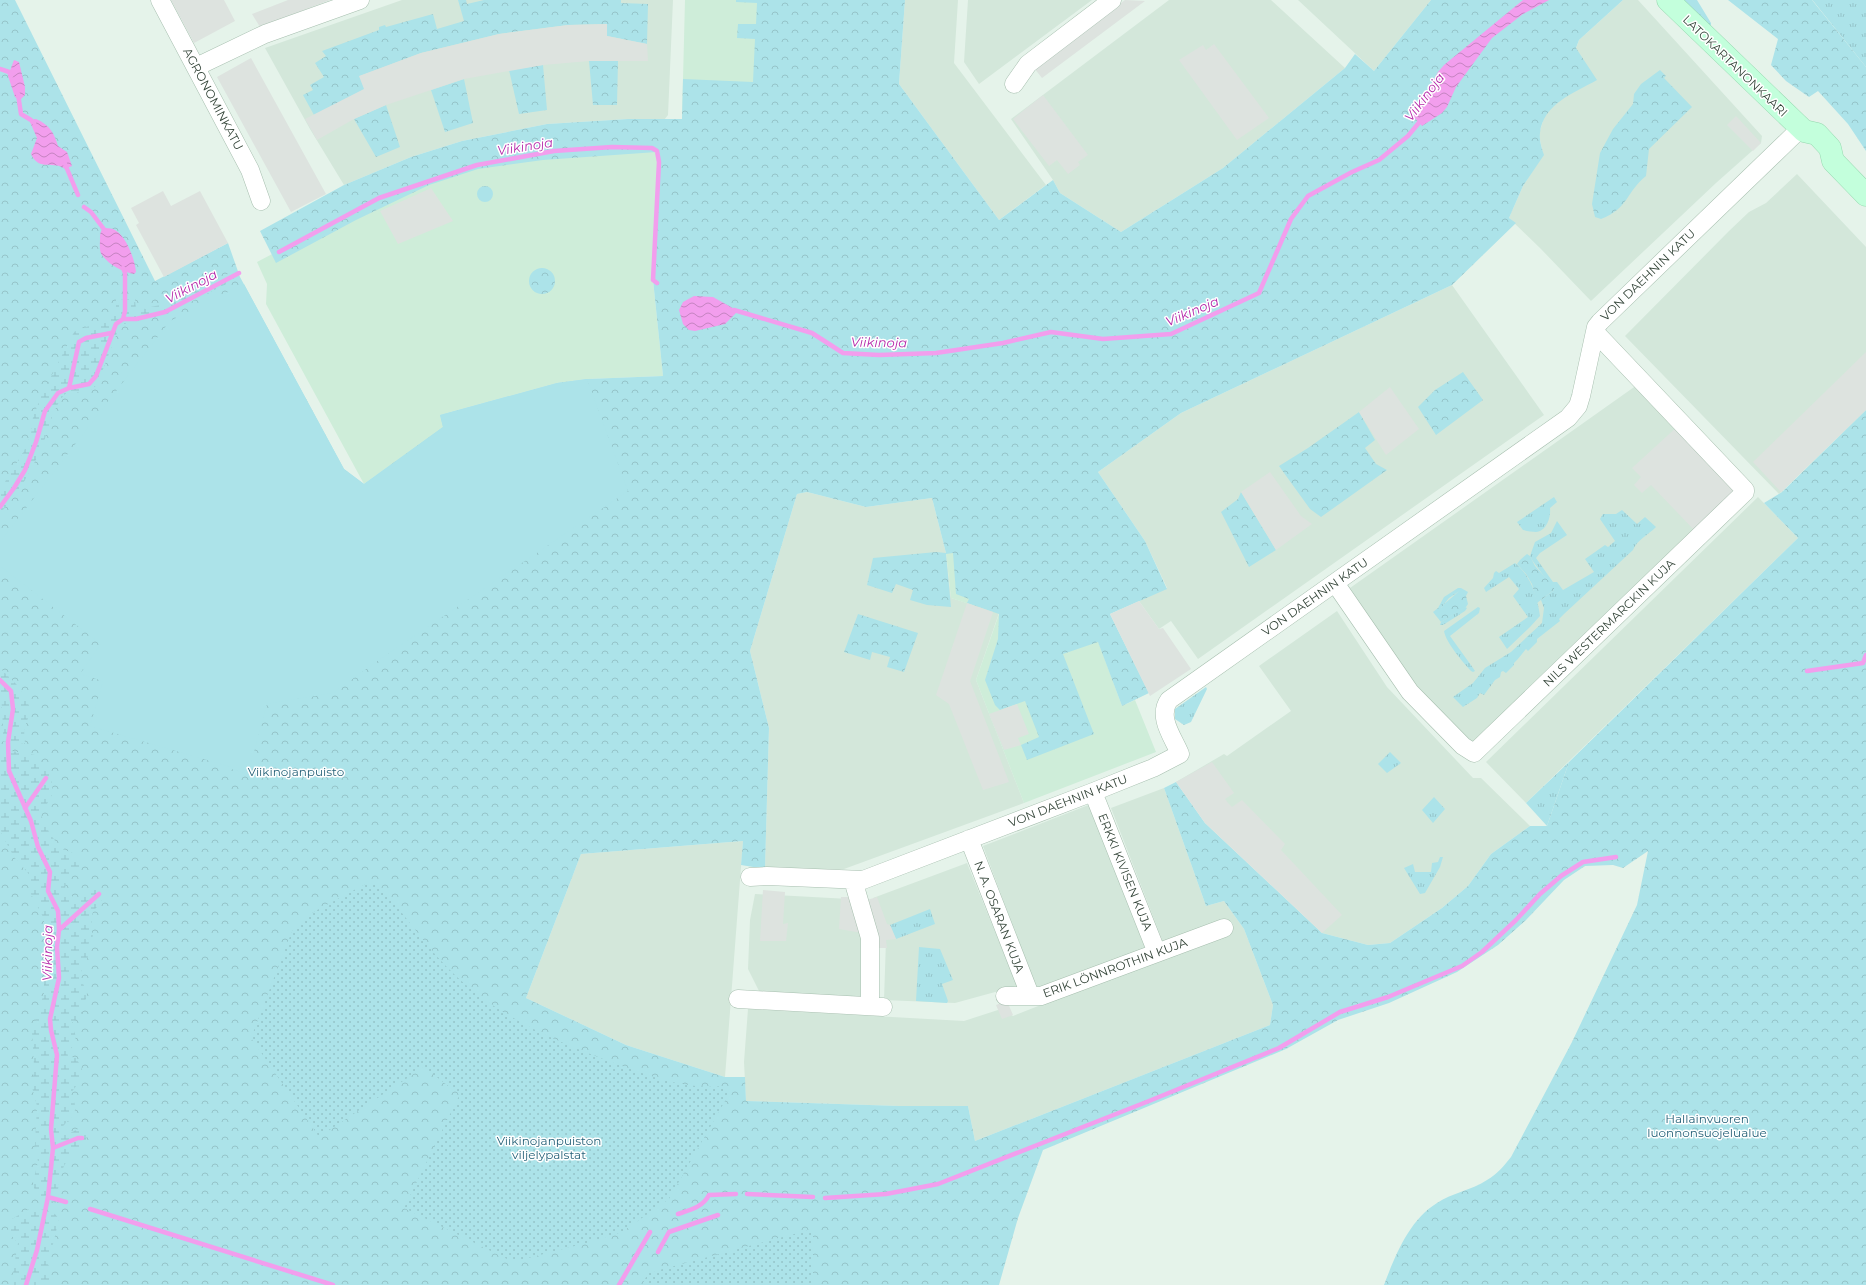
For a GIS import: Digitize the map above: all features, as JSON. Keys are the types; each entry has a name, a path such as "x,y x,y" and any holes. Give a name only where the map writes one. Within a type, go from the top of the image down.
{"street":[{"name":"AGRONOMINKATU","path":"160,0 250,170 260,201"},
{"path":"196,67 265,34 360,0"},
{"path":"1014,84 1028,64 1112,0"},
{"name":"LATOKARTANONKAARI","path":"1668,0 1802,129 1817,134 1830,148 1833,161 1866,195"},
{"name":"VON DAEHNIN KATU","path":"750,877 768,876 863,880 1094,792 1153,768 1180,754 1163,714 1164,707 1169,700 1568,418 1578,406 1595,332 1600,322 1802,129"},
{"name":"NILS WESTERMARCKIN KUJA","path":"1335,584 1410,692 1463,746 1474,753 1745,492 1745,490 1692,433 1595,332"},
{"name":"ERKKI KIVISEN KUJA","path":"1094,792 1157,953"},
{"name":"N. A. OSARAN KUJA","path":"969,839 1030,995"},
{"path":"738,999 876,1006 870,938 853,880"},
{"name":"ERIK LÖNNROTHIN KUJA","path":"1005,996 1041,996 1224,928"}],"shaded area":[{"path":"171,0 224,0 235,21 194,43"},
{"path":"288,0 330,0 260,27 252,14"},
{"path":"402,0 673,0 668,115 664,120 628,119 547,124 462,141 411,157 344,185 310,129 265,48"},
{"path":"685,0 806,0 836,72 682,119"},
{"path":"905,0 958,0 954,63 1046,185 999,220 899,84"},
{"path":"968,0 1092,0 979,84 964,62"},
{"path":"1125,0 1145,1 1042,78 1034,68"},
{"path":"1169,0 1271,0 1345,68 1223,168 1121,232 1060,193 1053,180 1011,119"},
{"path":"1298,0 1431,0 1374,71"},
{"path":"1623,0 1638,0 1762,136 1761,143 1716,183 1591,301 1509,218 1523,186 1543,155 1539,134 1545,114 1556,104 1579,40"},
{"path":"607,24 607,36 647,44 648,61 589,61 543,65 464,79 386,105 354,119 317,140 305,119 364,89 359,76 421,53 499,34 568,25"},
{"path":"1214,44 1269,118 1237,140 1179,60 1203,45 1206,50"},
{"path":"251,58 326,194 291,212 217,77"},
{"path":"1043,95 1088,155 1078,162 1080,165 1068,174 1057,160 1049,166 1013,119"},
{"path":"1736,116 1761,143 1753,151 1727,125"},
{"path":"560,151 657,151 659,162 653,280 663,376 587,379 557,383 440,415 444,427 364,484 266,304 267,284 257,262 379,198 477,165"},
{"path":"1797,174 1866,247 1866,410 1779,494 1625,336 1749,212 1766,203"},
{"path":"431,188 453,221 398,244 380,211"},
{"path":"163,191 171,206 200,191 228,243 164,277 136,225 139,223 131,208"},
{"path":"1452,285 1544,415 1198,659 1171,621 1159,629 1139,601 1167,588 1145,541 1098,472 1181,413"},
{"path":"1866,352 1866,410 1781,492 1753,462"},
{"path":"1637,385 1732,494 1474,744 1416,687 1350,588"},
{"path":"1390,387 1419,429 1386,455 1359,412"},
{"path":"1679,425 1735,485 1732,494 1695,531 1651,485 1642,493 1634,485 1641,477 1632,468"},
{"path":"1270,472 1301,516 1312,524 1276,550 1241,492"},
{"path":"807,492 866,507 932,498 946,553 951,598 999,613 976,680 1024,803 844,869 765,869 769,728 750,651 797,494"},
{"path":"1758,497 1798,538 1526,803 1486,762"},
{"path":"1031,541 1092,643 1098,641 1122,706 1135,700 1156,752 1024,803 976,680 999,614 951,598 946,553"},
{"path":"1139,601 1159,629 1163,628 1191,669 1150,696 1110,614"},
{"path":"967,603 993,612 970,681 1009,782 983,790 949,704 936,695"},
{"path":"1337,611 1387,687 1473,778 1481,778 1530,826 1491,854 1468,886 1442,908 1390,943 1368,945 1322,933 1176,782 1224,754 1227,756 1291,711 1259,666"},
{"path":"1017,704 1029,734 1018,738 1021,745 1004,750 989,714"},
{"path":"1212,762 1234,793 1225,799 1228,803 1232,807 1242,800 1285,844 1281,850 1342,915 1322,933 1205,823 1176,782"},
{"path":"1164,788 1206,906 1224,901 1244,929 1273,1005 1270,1025 975,1141 968,1106 900,1106 746,1101 744,1062 748,1009 964,1021 1001,1009 1013,1016 1168,955 1111,808"},
{"path":"1091,804 1147,949 1037,991 983,846"},
{"path":"743,841 725,1077 626,1045 526,998 581,854"},
{"path":"967,863 1017,986 955,1003 884,1000 886,940 873,898"},
{"path":"763,890 785,892 783,924 788,923 786,941 760,941"},
{"path":"755,894 849,899 864,940 864,997 759,991 748,969 750,920"},
{"path":"841,897 848,897 862,933 839,929"},
{"path":"877,897 887,924 890,925 896,939 886,940 887,948 879,948 879,938 867,906 867,900"},
{"path":"1007,1001 1013,1015 1002,1019 996,1005"}],"green space":[{"name":"Viikinojanpuisto","path":"0,0 15,0 155,281 228,243 240,277 344,469 364,484 443,427 440,415 557,383 587,379 663,376 653,280 659,162 657,152 543,160 478,169 429,185 356,220 276,263 260,231 344,185 411,157 462,141 547,124 628,119 682,119 683,79 753,82 755,39 737,38 738,24 756,24 757,3 736,2 736,0 905,0 899,84 999,220 1053,180 1060,193 1121,232 1223,168 1345,68 1355,54 1374,71 1431,0 1623,0 1579,40 1576,48 1597,80 1561,100 1547,114 1542,123 1540,133 1544,155 1523,186 1509,218 1516,223 1452,285 1181,413 1098,472 1145,541 1167,589 1110,614 1149,693 1122,706 1098,642 1063,654 1094,734 1027,760 1021,745 1039,737 1025,701 1000,710 995,705 985,680 998,639 999,614 967,603 969,599 956,594 953,553 946,554 951,607 927,605 910,600 913,590 896,584 892,593 867,585 873,558 936,552 946,553 932,498 866,507 807,492 797,494 750,651 769,728 765,869 741,865 743,841 581,854 526,998 626,1045 725,1077 745,1077 746,1101 900,1106 968,1106 975,1141 1270,1025 1273,1005 1244,929 1224,901 1206,906 1164,788 1176,782 1205,823 1322,933 1368,945 1390,943 1442,908 1468,886 1491,854 1530,826 1547,826 1569,762 1798,538 1764,503 1782,492 1866,410 1866,1285 1384,1285 1398,1251 1418,1219 1437,1203 1491,1178 1511,1157 1572,1042 1637,905 1648,851 1623,868 1613,865 1585,866 1564,880 1526,920 1498,945 1457,972 1389,1003 1338,1020 1286,1049 1043,1150 1018,1218 999,1285 0,1285"},
{"path":"458,0 466,0 467,4 484,0 621,0 621,3 648,4 647,44 607,36 607,24 568,25 499,34 421,53 360,76 365,89 314,115 303,95 313,90 310,85 324,77 315,63 326,56 322,51 379,30 379,27 385,25 386,27 433,14 437,29 464,21"},
{"path":"1681,0 1697,0 1711,23 1711,28"},
{"path":"1728,0 1812,0 1866,67 1866,151 1848,124 1818,91 1809,97 1786,81 1771,65 1778,39"},
{"path":"1812,0 1866,0 1866,67 1814,2"},
{"path":"589,61 618,61 617,105 593,105"},
{"path":"543,65 547,110 519,114 509,70"},
{"path":"1660,70 1666,76 1664,78 1692,107 1649,149 1646,176 1634,188 1622,205 1610,215 1601,219 1595,217 1592,204 1600,153 1613,129 1633,104 1634,94 1641,84"},
{"path":"464,79 473,123 445,132 431,90"},
{"path":"386,105 400,147 376,157 354,119"},
{"path":"482,186 488,186 493,191 491,200 488,202 482,202 477,197 477,191"},
{"path":"542,268 551,272 555,281 551,290 542,294 533,290 529,281 533,272"},
{"path":"232,272 234,280 165,315 120,325 97,385 89,391 65,394 60,400 56,407 43,444 27,476 12,499 0,513 0,490 24,451 31,434 33,417 42,394 74,332 100,323 111,317 116,312 116,300 135,299 136,310 165,304"},
{"path":"244,284 344,469 364,484 443,427 440,415 557,383 587,379 628,491 376,662 333,693 267,704 248,774 231,769 231,767 90,726 103,681 80,674 101,644 0,566 0,542 170,321"},
{"path":"1463,372 1483,400 1436,435 1418,407 1435,390"},
{"path":"1359,412 1375,440 1365,448 1376,464 1387,470 1321,517 1310,509 1279,466 1308,448"},
{"path":"1241,492 1276,550 1249,567 1221,512 1238,499"},
{"path":"1554,497 1557,502 1550,508 1550,515 1546,526 1540,531 1536,532 1523,530 1517,522"},
{"path":"1622,510 1637,524 1645,517 1656,527 1640,540 1633,550 1564,614 1559,619 1560,621 1537,639 1537,642 1528,651 1526,649 1506,673 1503,671 1501,672 1500,677 1495,680 1484,695 1480,693 1477,698 1463,707 1453,697 1473,683 1485,668 1511,652 1542,623 1544,608 1541,600 1554,590 1530,556 1535,542 1551,533 1557,521 1567,535 1540,553 1536,558 1553,582 1557,582 1563,590 1594,572 1585,559 1605,545 1608,547 1615,541 1600,519 1603,514 1616,514"},
{"path":"1527,554 1530,556 1535,566 1554,587 1554,590 1537,603 1532,584 1517,564"},
{"path":"1515,563 1521,568 1529,580 1537,601 1540,616 1507,649 1499,637 1528,617 1513,596 1519,589 1509,577 1486,592 1484,588 1493,578 1496,571 1499,573"},
{"path":"1458,588 1461,588 1461,590 1449,598 1441,608 1438,608 1444,597"},
{"path":"1461,588 1468,592 1466,596 1468,604 1466,607 1441,622 1433,612 1438,608 1441,608"},
{"path":"1465,607 1467,608 1465,611 1443,625 1440,625 1441,622"},
{"path":"1478,607 1480,608 1479,613 1450,636 1475,671 1473,672 1455,652 1445,636 1444,631"},
{"path":"858,614 918,633 904,672 887,667 890,657 872,652 870,660 844,652"},
{"path":"0,668 18,686 31,709 24,730 25,744 0,741 0,737 3,734"},
{"path":"1206,687 1207,689 1191,722 1184,725 1175,719 1175,709"},
{"path":"0,749 35,755 43,762 51,778 53,793 41,815 49,832 60,848 80,856 81,865 66,880 65,889 73,897 82,897 99,886 103,896 100,904 93,911 91,929 93,936 85,950 88,957 79,978 84,985 87,994 82,1015 69,1025 74,1032 76,1039 73,1046 67,1052 68,1056 76,1058 82,1069 83,1076 71,1093 75,1105 74,1112 62,1128 64,1133 70,1133 78,1129 84,1130 87,1136 83,1145 70,1158 62,1170 56,1203 36,1197 33,1182 38,1162 35,1144 37,1106 32,1087 34,1066 32,1032 44,993 44,919 31,894 28,873 14,857 2,835 0,825"},
{"path":"1390,752 1401,763 1387,773 1378,764"},
{"path":"1569,762 1547,826 1526,803"},
{"path":"1434,797 1445,809 1433,823 1422,810"},
{"path":"1440,857 1443,857 1440,867 1425,893 1420,894 1404,868 1413,864 1415,872 1431,872 1432,863 1438,862"},
{"name":"Viikinojanpuiston viljelypalstat","path":"367,883 375,883 379,886 445,966 456,976 473,991 530,1027 593,1055 641,1073 681,1084 709,1087 723,1086 728,1091 725,1101 669,1199 622,1232 513,1262 404,1208 460,1094 424,1067 319,1137 251,1038 292,931 308,915"},
{"path":"930,909 935,924 896,939 890,925"},
{"path":"919,947 940,949 953,980 942,984 948,1001 947,1003 916,1001"},
{"path":"33,1207 55,1214 59,1219 47,1269 52,1285 11,1285 18,1243 8,1232 10,1220"},
{"path":"813,1229 813,1285 642,1285 648,1273"}],"water":[{"path":"1523,0 1549,0 1523,14 1492,38 1456,87 1447,107 1442,113 1422,126 1413,116 1438,72 1444,65"},
{"path":"14,60 19,62 25,87 25,95 20,100 15,97 8,76"},
{"path":"36,119 45,124 51,130 58,146 67,152 72,166 65,169 56,165 38,163 34,159 31,154 37,138 30,122 31,120"},
{"path":"103,228 112,229 122,236 134,261 136,272 134,274 116,268 102,255 100,249 100,236"},
{"path":"694,296 713,297 738,311 725,324 695,331 689,330 683,324 679,310 683,302"}],"waterway":[{"path":"0,69 9,72 11,76"},
{"path":"18,94 21,114 34,123"},
{"name":"Viikinoja","path":"734,310 812,333 843,353 879,355 936,353 1003,343 1051,332 1103,339 1171,334 1259,293 1291,219 1308,196 1352,172 1379,160 1408,136 1422,119"},
{"name":"Viikinoja","path":"279,252 379,198 477,165 554,151 612,147 652,148 657,151 659,162 653,280 657,283"},
{"path":"65,164 78,195"},
{"path":"84,207 91,212 106,232"},
{"path":"123,268 125,273 125,311 123,319"},
{"name":"Viikinoja","path":"0,507 25,470 36,442 45,411 58,393 69,388 89,384 96,376 116,324 123,319 136,319 165,312 239,273"},
{"name":"Viikinoja","path":"69,388 79,342 86,338 111,333"},
{"path":"1807,671 1863,663 1866,655"},
{"name":"Viikinoja","path":"0,680 11,691 13,709 8,742 9,771 31,821 38,847 50,872 48,891 58,911 59,930 57,947 59,978 50,1019 57,1055 51,1129 53,1148 48,1197 37,1250 26,1285"},
{"path":"25,808 46,778"},
{"path":"825,1198 886,1194 938,1184 1279,1048 1340,1012 1388,997 1462,966 1482,952 1516,920 1540,894 1561,876 1583,862 1616,857"},
{"path":"59,930 99,894"},
{"path":"53,1148 78,1138 82,1138"},
{"path":"678,1214 700,1205 709,1195 736,1194"},
{"path":"747,1194 813,1197"},
{"path":"48,1197 66,1202"},
{"path":"90,1209 333,1285"},
{"path":"658,1252 669,1232 718,1215"},
{"path":"619,1285 650,1232"}],"park label":[{"name":"Hallainvuoren luonnonsuojelualue","path":"1707,1126"}]}
